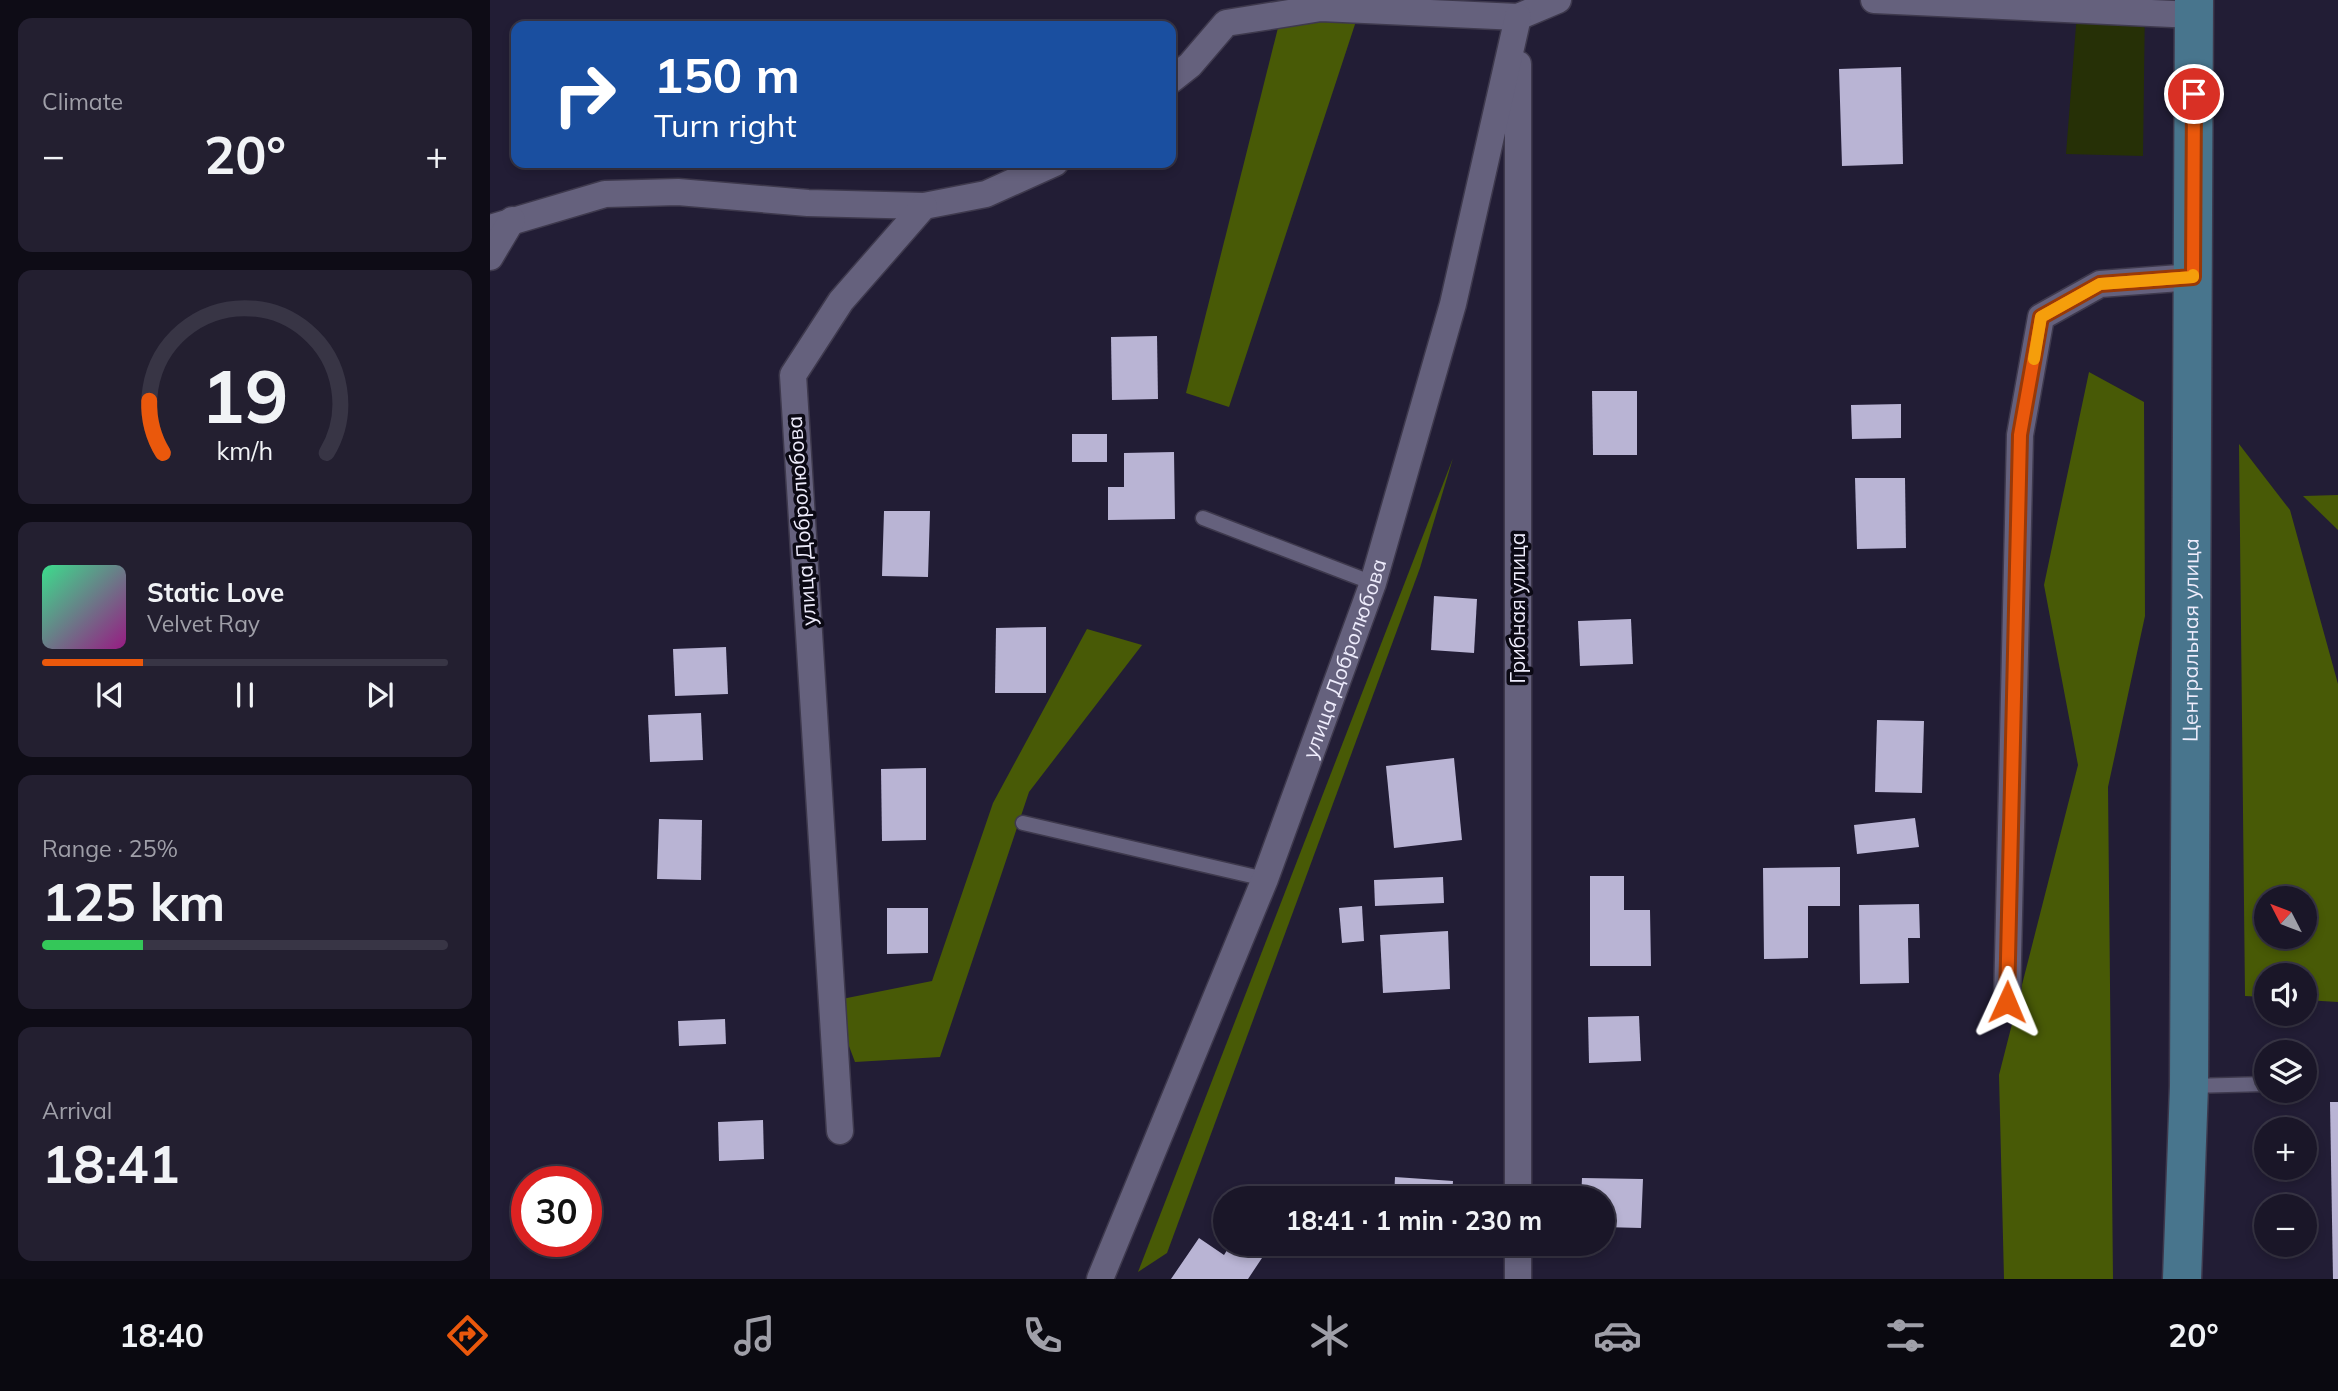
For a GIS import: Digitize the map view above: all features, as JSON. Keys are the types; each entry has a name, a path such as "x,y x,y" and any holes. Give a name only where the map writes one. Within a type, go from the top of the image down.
{"main road":[{"name":"Центральная улица","path":"2182,1279 2189,1086 2194,8"}],"street":[{"path":"1176,76 1190,65 1228,11 1321,8 1518,17 1558,0"},
{"path":"1874,0 2194,8"},
{"name":"улица Добролюбова","path":"1101,1279 1265,879 1373,583 1453,304 1518,17"},
{"name":"Грибная улица","path":"1518,17 1518,1186"},
{"path":"490,257 501,224 605,194 666,192 808,203 924,206 986,194 1044,168"},
{"name":"улица Добролюбова","path":"840,1131 793,375 841,301 924,206"},
{"path":"2007,1002 2020,435 2041,317 2100,284 2193,277"},
{"path":"1518,1256 1518,1279"}],"lane":[{"path":"1203,518 1373,583"},
{"path":"1023,822 1265,879"},
{"path":"2189,1086 2254,1084"}],"green space":[{"path":"1285,0 1363,0 1229,407 1186,393"},
{"path":"2078,0 2145,0 2143,156 2066,154"},
{"path":"2089,372 2144,402 2145,616 2108,787 2113,1279 2004,1279 1999,1075 2078,765 2044,585"},
{"path":"2239,444 2290,510 2338,684 2338,1002 2317,1001 2317,963 2254,963 2254,996 2245,996"},
{"path":"1453,458 1420,568 1167,1253 1138,1272"},
{"path":"2338,495 2338,530 2303,496"},
{"path":"1087,629 1142,645 1029,792 940,1057 855,1062 832,1001 932,981 993,803"}],"building":[{"path":"1901,67 1903,164 1842,166 1839,69"},
{"path":"1157,336 1158,399 1112,400 1111,337"},
{"path":"1592,391 1637,391 1637,455 1593,455"},
{"path":"1901,404 1901,438 1852,439 1851,405"},
{"path":"1072,434 1107,434 1107,462 1072,462"},
{"path":"1174,452 1175,519 1108,520 1108,487 1124,487 1124,453"},
{"path":"1855,478 1905,478 1906,548 1857,549"},
{"path":"884,511 930,511 928,577 882,576"},
{"path":"1434,596 1477,599 1474,653 1431,650"},
{"path":"1631,619 1633,664 1580,666 1578,621"},
{"path":"1046,627 1046,693 995,693 996,628"},
{"path":"726,647 728,694 675,696 673,649"},
{"path":"701,713 703,760 650,762 648,715"},
{"path":"1877,720 1924,721 1922,793 1875,792"},
{"path":"1454,758 1462,840 1394,848 1386,766"},
{"path":"926,768 926,840 882,841 881,769"},
{"path":"1915,818 1919,847 1857,854 1854,825"},
{"path":"659,819 702,820 701,880 657,879"},
{"path":"1840,867 1840,906 1808,906 1808,958 1764,959 1763,868"},
{"path":"1590,876 1624,876 1624,910 1650,910 1651,966 1590,966"},
{"path":"1443,877 1444,903 1375,906 1374,880"},
{"path":"1919,904 1920,938 1908,938 1909,983 1860,984 1859,905"},
{"path":"1362,906 1364,941 1342,943 1339,908"},
{"path":"887,908 928,908 928,953 887,954"},
{"path":"1448,931 1450,989 1383,993 1380,935"},
{"path":"1639,1016 1641,1061 1589,1063 1588,1017"},
{"path":"725,1019 726,1044 679,1046 678,1021"},
{"path":"2330,1102 2338,1102 2338,1279 2333,1279"},
{"path":"763,1120 764,1159 719,1161 718,1122"},
{"path":"1395,1177 1453,1181 1453,1186 1395,1186"},
{"path":"1582,1178 1643,1179 1641,1228 1615,1227 1615,1186 1582,1186"},
{"path":"1199,1238 1213,1248 1213,1256 1263,1256 1248,1279 1171,1279"}],"slow traffic":[{"path":"2034,359 2041,317 2100,284 2193,275"}],"route":[{"path":"2007,1002 2020,435 2041,317 2100,284 2193,277 2194,94"}]}
